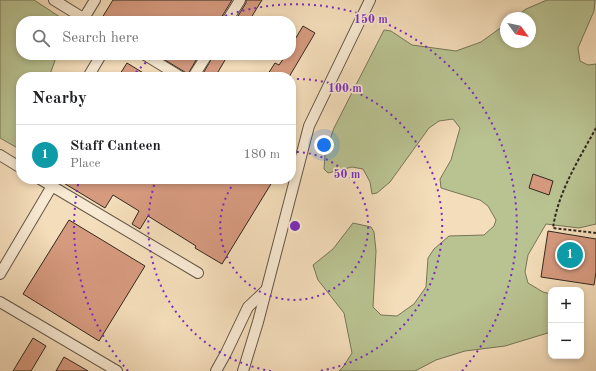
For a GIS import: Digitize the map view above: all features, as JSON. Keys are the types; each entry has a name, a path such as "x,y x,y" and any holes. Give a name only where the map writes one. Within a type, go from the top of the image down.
{"street":[{"path":"54,0 80,16"},
{"path":"88,16 95,0"},
{"path":"230,16 240,0"},
{"path":"296,176 309,126 370,0"},
{"path":"91,72 99,60"},
{"path":"153,60 173,72"},
{"path":"196,72 204,60"},
{"path":"0,155 16,165"},
{"path":"49,184 198,273"},
{"path":"243,371 258,322 294,184"},
{"path":"0,274 52,186"},
{"path":"216,371 248,307 266,290"},
{"path":"0,302 117,371"}],"path":[{"path":"596,128 569,178 555,215 553,228 596,233"}],"green space":[{"path":"0,0 34,0 58,16 16,16 16,60 55,60 51,72 16,72 16,147 0,138"},
{"path":"547,0 595,0 594,11 578,48 580,61 588,65 596,64 596,224 579,228 546,224 528,255 525,272 528,283 548,293 548,333 505,346 465,351 436,360 415,371 339,371 352,353 344,313 318,280 313,265 333,249 353,223 371,227 374,232 376,251 373,307 381,315 397,316 414,304 426,287 428,258 434,249 449,236 484,235 494,226 496,220 488,206 480,200 441,188 440,179 451,160 460,128 453,119 439,121 429,128 390,182 377,193 372,194 370,182 363,169 352,167 328,173 324,169 325,154 334,128 384,30 391,31 412,45 456,51 481,42 500,28 500,48 536,48 536,12 522,12"}],"building":[{"path":"113,0 232,0 222,16 103,16"},
{"path":"246,0 262,0 252,16 238,16 246,3"},
{"path":"303,26 315,33 292,72 269,72 275,63 279,65 282,60 296,60 296,38"},
{"path":"165,60 196,60 189,72 185,72"},
{"path":"211,60 225,60 218,72 204,72"},
{"path":"127,63 142,72 121,72"},
{"path":"533,174 553,181 549,195 529,188"},
{"path":"65,184 271,184 222,264 195,248 196,246 148,216 140,229 132,224 139,211 113,195 105,208"},
{"path":"69,220 145,266 99,341 23,294"},
{"path":"548,231 596,239 596,272 594,285 541,277"},
{"path":"33,338 46,346 31,371 13,371"},
{"path":"64,357 88,371 56,371"}],"place":[{"name":"Staff Canteen","path":"570,255"}]}
